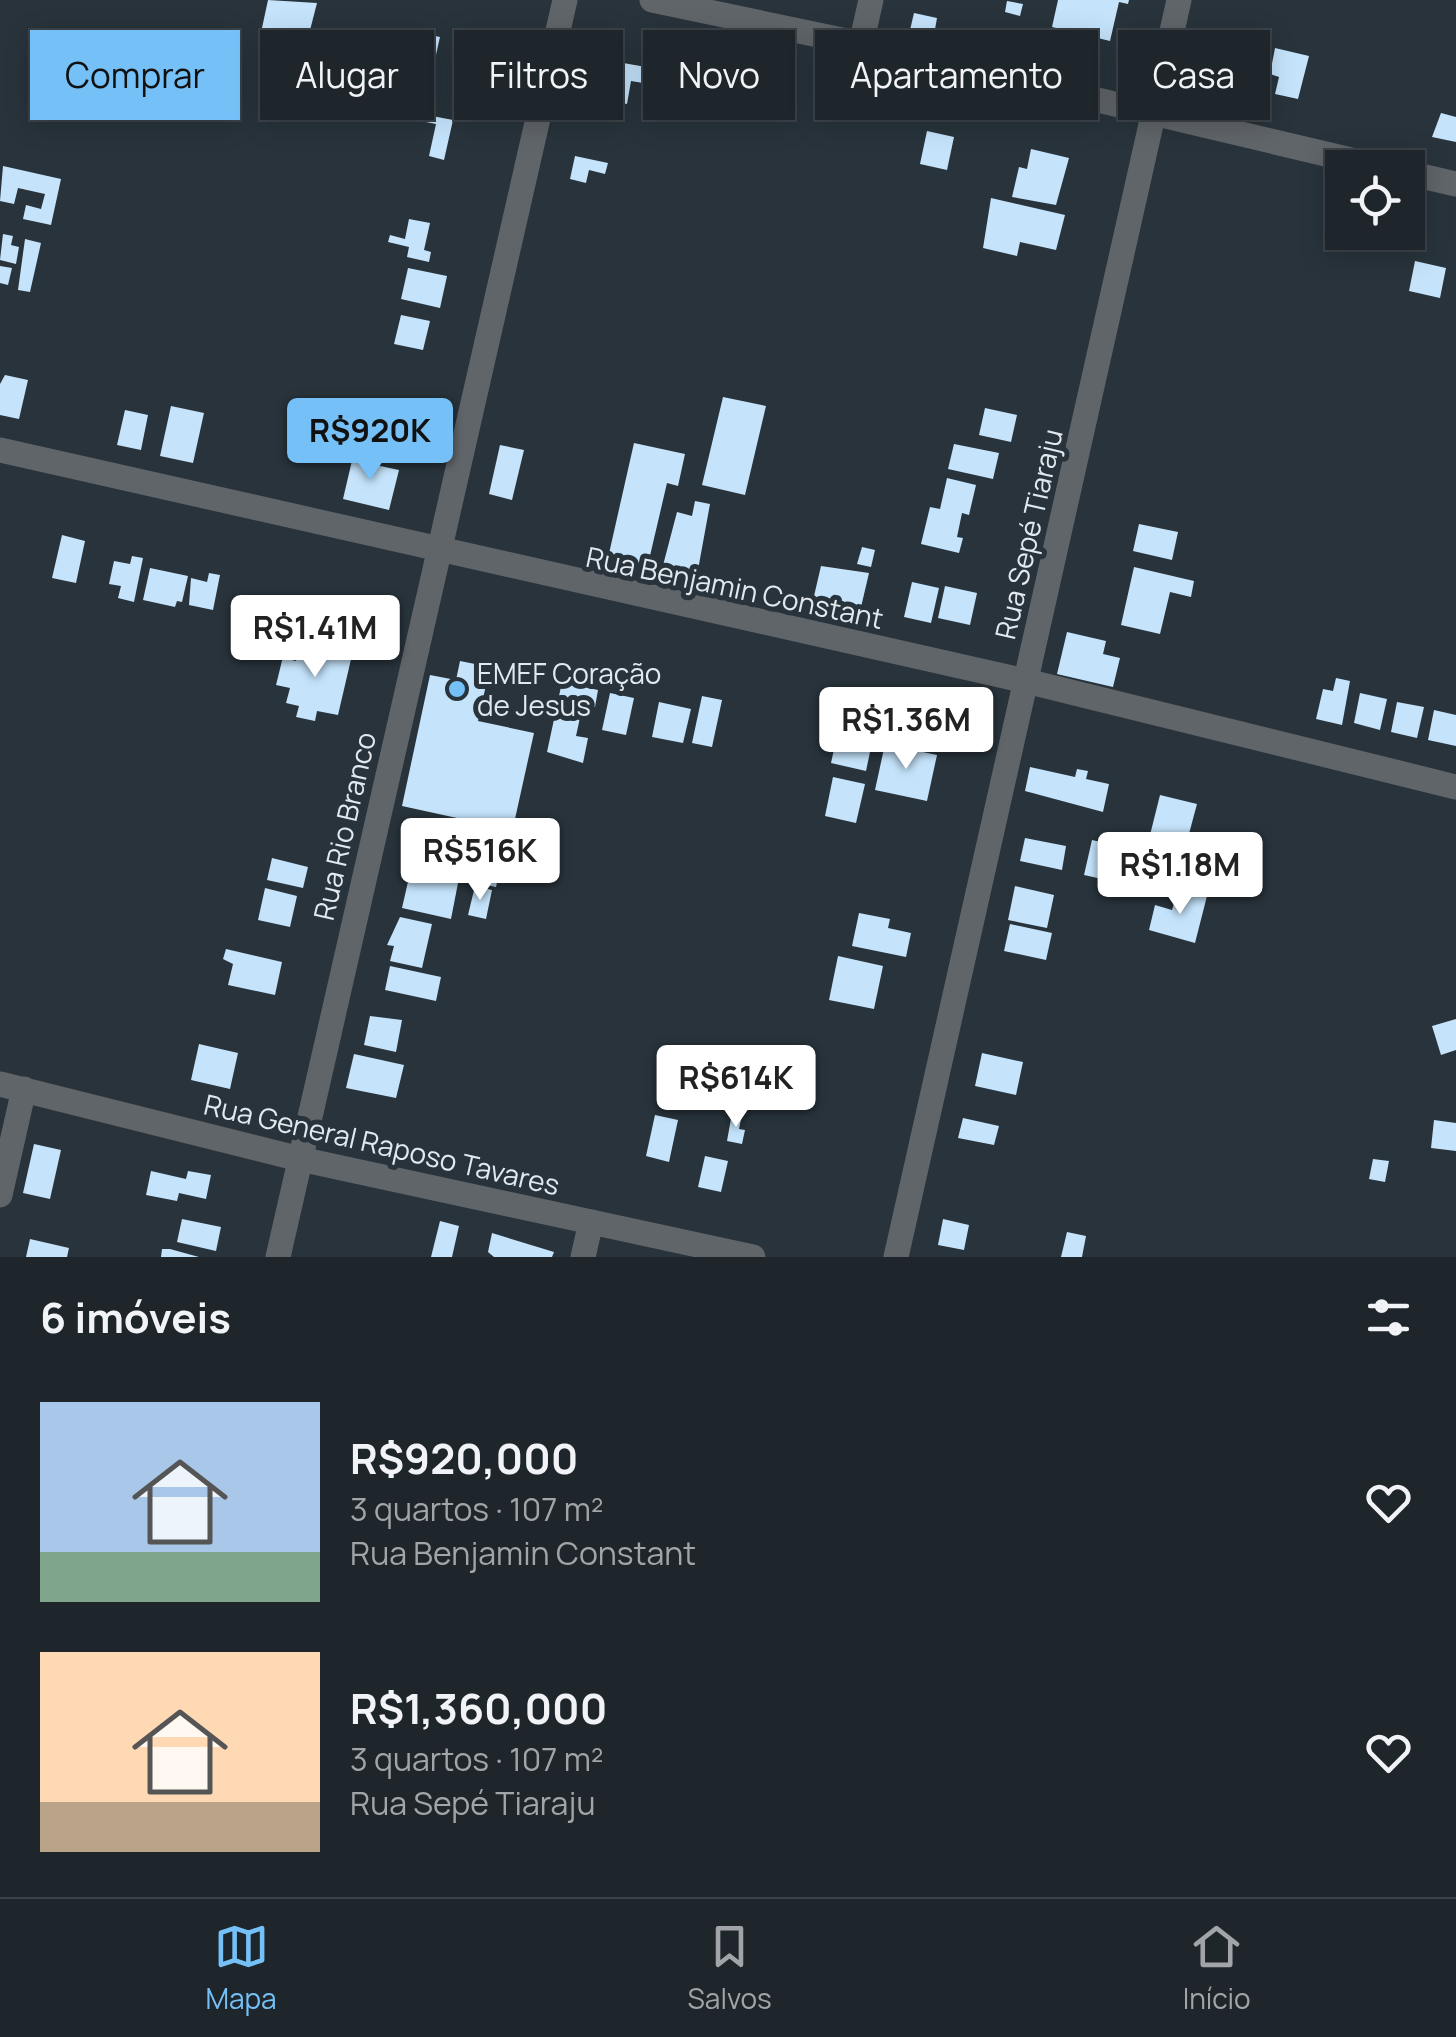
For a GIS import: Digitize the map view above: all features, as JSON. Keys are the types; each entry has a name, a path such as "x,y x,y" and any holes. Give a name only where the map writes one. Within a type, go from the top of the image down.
{"street":[{"name":"Rua Rio Branco","path":"278,1257 436,552 566,0"},
{"path":"652,0 815,34"},
{"path":"864,30 871,0"},
{"name":"Rua Sepé Tiaraju","path":"1172,30 1178,0"},
{"name":"Rua Sepé Tiaraju","path":"896,1257 1153,120"},
{"path":"1180,120 1325,154"},
{"path":"1425,177 1456,184"},
{"name":"Rua Benjamin Constant","path":"0,450 436,552 1026,682 1456,787"},
{"path":"0,1195 12,1087"},
{"name":"Rua General Raposo Tavares","path":"12,1087 300,1159 753,1257"},
{"path":"584,1257 591,1222"}],"building":[{"path":"268,0 317,3 310,30 262,28"},
{"path":"1058,0 1129,0 1128,4 1119,2 1110,41 1098,38 1098,30 1052,27"},
{"path":"1007,1 1023,4 1020,16 1005,12"},
{"path":"914,13 937,18 935,30 910,30"},
{"path":"434,36 440,37 434,64"},
{"path":"1275,48 1309,56 1298,99 1275,94 1279,77 1270,74"},
{"path":"623,63 643,66 643,83 631,81 627,104 623,103"},
{"path":"1441,113 1456,117 1456,142 1432,137"},
{"path":"434,116 453,120 444,160 429,156 436,124 426,122"},
{"path":"927,131 954,137 947,170 920,164"},
{"path":"1031,149 1069,158 1056,205 1012,197 1019,167 1027,169"},
{"path":"575,156 608,163 605,174 589,170 586,183 570,179"},
{"path":"3,166 61,179 51,225 23,219 26,205 41,209 45,194 18,188 14,204 0,201"},
{"path":"991,198 1065,215 1056,250 1020,242 1017,256 983,248"},
{"path":"409,219 430,223 424,250 431,252 429,262 407,257 409,247 388,242 390,235 405,239"},
{"path":"3,234 13,236 11,245 19,247 16,264 0,260"},
{"path":"25,239 41,243 30,292 18,290"},
{"path":"1415,261 1446,268 1440,298 1409,291"},
{"path":"0,266 12,268 8,285 0,283"},
{"path":"408,268 447,276 440,308 401,299"},
{"path":"401,315 430,321 423,350 394,344"},
{"path":"5,375 28,380 19,419 0,415 0,384"},
{"path":"723,397 766,406 745,495 702,485"},
{"path":"171,406 204,413 193,463 160,456"},
{"path":"985,408 1017,415 1011,442 979,435"},
{"path":"125,410 148,415 141,450 117,445"},
{"path":"634,443 685,454 678,486 667,483 642,590 636,589 641,565 608,558"},
{"path":"954,444 999,453 993,479 948,469"},
{"path":"500,445 524,450 512,500 489,494"},
{"path":"354,452 373,456 371,464 399,470 389,510 343,499"},
{"path":"947,478 976,485 969,515 962,513 957,537 963,538 959,553 921,544 930,507 940,509"},
{"path":"695,501 710,504 696,581 661,573 677,512 692,516"},
{"path":"1139,524 1178,532 1172,560 1133,551"},
{"path":"62,535 85,541 76,583 52,578"},
{"path":"862,547 875,550 871,567 857,564"},
{"path":"132,556 143,558 134,602 118,598 121,586 109,584 114,561 130,564"},
{"path":"821,566 869,573 858,620 811,609"},
{"path":"1134,567 1194,581 1191,597 1170,592 1160,634 1121,625"},
{"path":"150,568 188,576 182,602 177,601 175,607 143,600"},
{"path":"209,573 220,575 213,610 189,605 191,578 207,582"},
{"path":"912,582 939,588 931,623 904,617"},
{"path":"945,586 977,593 970,625 938,618"},
{"path":"1067,632 1106,641 1103,654 1120,658 1113,687 1057,674"},
{"path":"299,643 352,655 338,715 317,711 315,721 296,717 299,706 286,703 290,688 276,685 284,652 289,653 287,659 296,661"},
{"path":"460,661 490,667 478,721 534,733 511,837 487,832 489,825 402,806 430,675 456,680"},
{"path":"1336,678 1350,681 1342,725 1316,719 1323,689 1333,691"},
{"path":"562,682 598,690 595,707 583,704 576,736 588,738 583,763 547,752"},
{"path":"610,693 634,698 626,735 602,730"},
{"path":"1360,693 1387,699 1380,730 1354,723"},
{"path":"702,696 722,700 712,747 692,743"},
{"path":"659,702 691,709 683,743 652,737"},
{"path":"1397,702 1424,707 1417,738 1391,732"},
{"path":"1434,710 1456,715 1456,746 1428,740"},
{"path":"839,726 874,733 866,771 831,763"},
{"path":"885,744 937,755 927,801 875,790"},
{"path":"1030,767 1075,777 1077,769 1088,771 1086,779 1109,784 1103,812 1025,791"},
{"path":"833,777 865,784 856,823 825,816"},
{"path":"1160,795 1197,804 1186,845 1150,835"},
{"path":"411,821 465,833 460,856 469,858 472,843 504,851 496,887 454,878 459,856 406,844"},
{"path":"1025,838 1066,846 1062,870 1020,861"},
{"path":"1092,840 1118,846 1111,881 1084,875"},
{"path":"272,858 308,867 303,888 267,880"},
{"path":"410,873 458,883 451,919 402,908"},
{"path":"475,886 492,890 486,919 468,915"},
{"path":"1015,886 1054,895 1047,928 1008,920"},
{"path":"265,888 297,896 290,927 258,920"},
{"path":"1178,889 1207,896 1195,943 1149,930 1155,905 1172,910"},
{"path":"859,913 890,919 888,928 911,933 906,957 852,946"},
{"path":"400,917 432,924 422,968 390,961 394,946 387,945"},
{"path":"1010,924 1052,933 1046,960 1004,951"},
{"path":"226,949 282,962 275,995 228,985 233,964 223,959"},
{"path":"838,956 883,966 874,1009 829,1000"},
{"path":"390,966 441,977 436,1001 385,990"},
{"path":"370,1016 402,1020 396,1052 364,1045"},
{"path":"1456,1019 1456,1050 1441,1055 1432,1026"},
{"path":"199,1044 238,1053 230,1089 191,1080"},
{"path":"982,1053 1023,1062 1016,1095 975,1086"},
{"path":"354,1054 404,1065 396,1098 346,1088"},
{"path":"732,1113 742,1115 742,1144 727,1141"},
{"path":"655,1115 678,1120 669,1162 646,1156"},
{"path":"963,1118 999,1126 994,1145 958,1138"},
{"path":"1434,1120 1456,1123 1456,1151 1431,1148"},
{"path":"34,1144 61,1150 50,1199 23,1193"},
{"path":"705,1156 728,1161 721,1192 698,1187"},
{"path":"1373,1159 1389,1161 1385,1182 1369,1179"},
{"path":"151,1171 186,1179 188,1171 211,1175 206,1199 179,1193 177,1201 146,1195"},
{"path":"182,1219 221,1227 216,1251 177,1242"},
{"path":"943,1219 969,1225 964,1250 938,1245"},
{"path":"440,1221 459,1226 452,1257 431,1257"},
{"path":"1067,1232 1086,1236 1082,1257 1061,1257"},
{"path":"492,1233 554,1252 552,1257 494,1257 488,1252"},
{"path":"30,1239 69,1248 67,1257 26,1257"},
{"path":"162,1249 170,1249 199,1257 161,1257"}],"place":[{"name":"EMEF Coração de Jesus","path":"457,689"}]}
